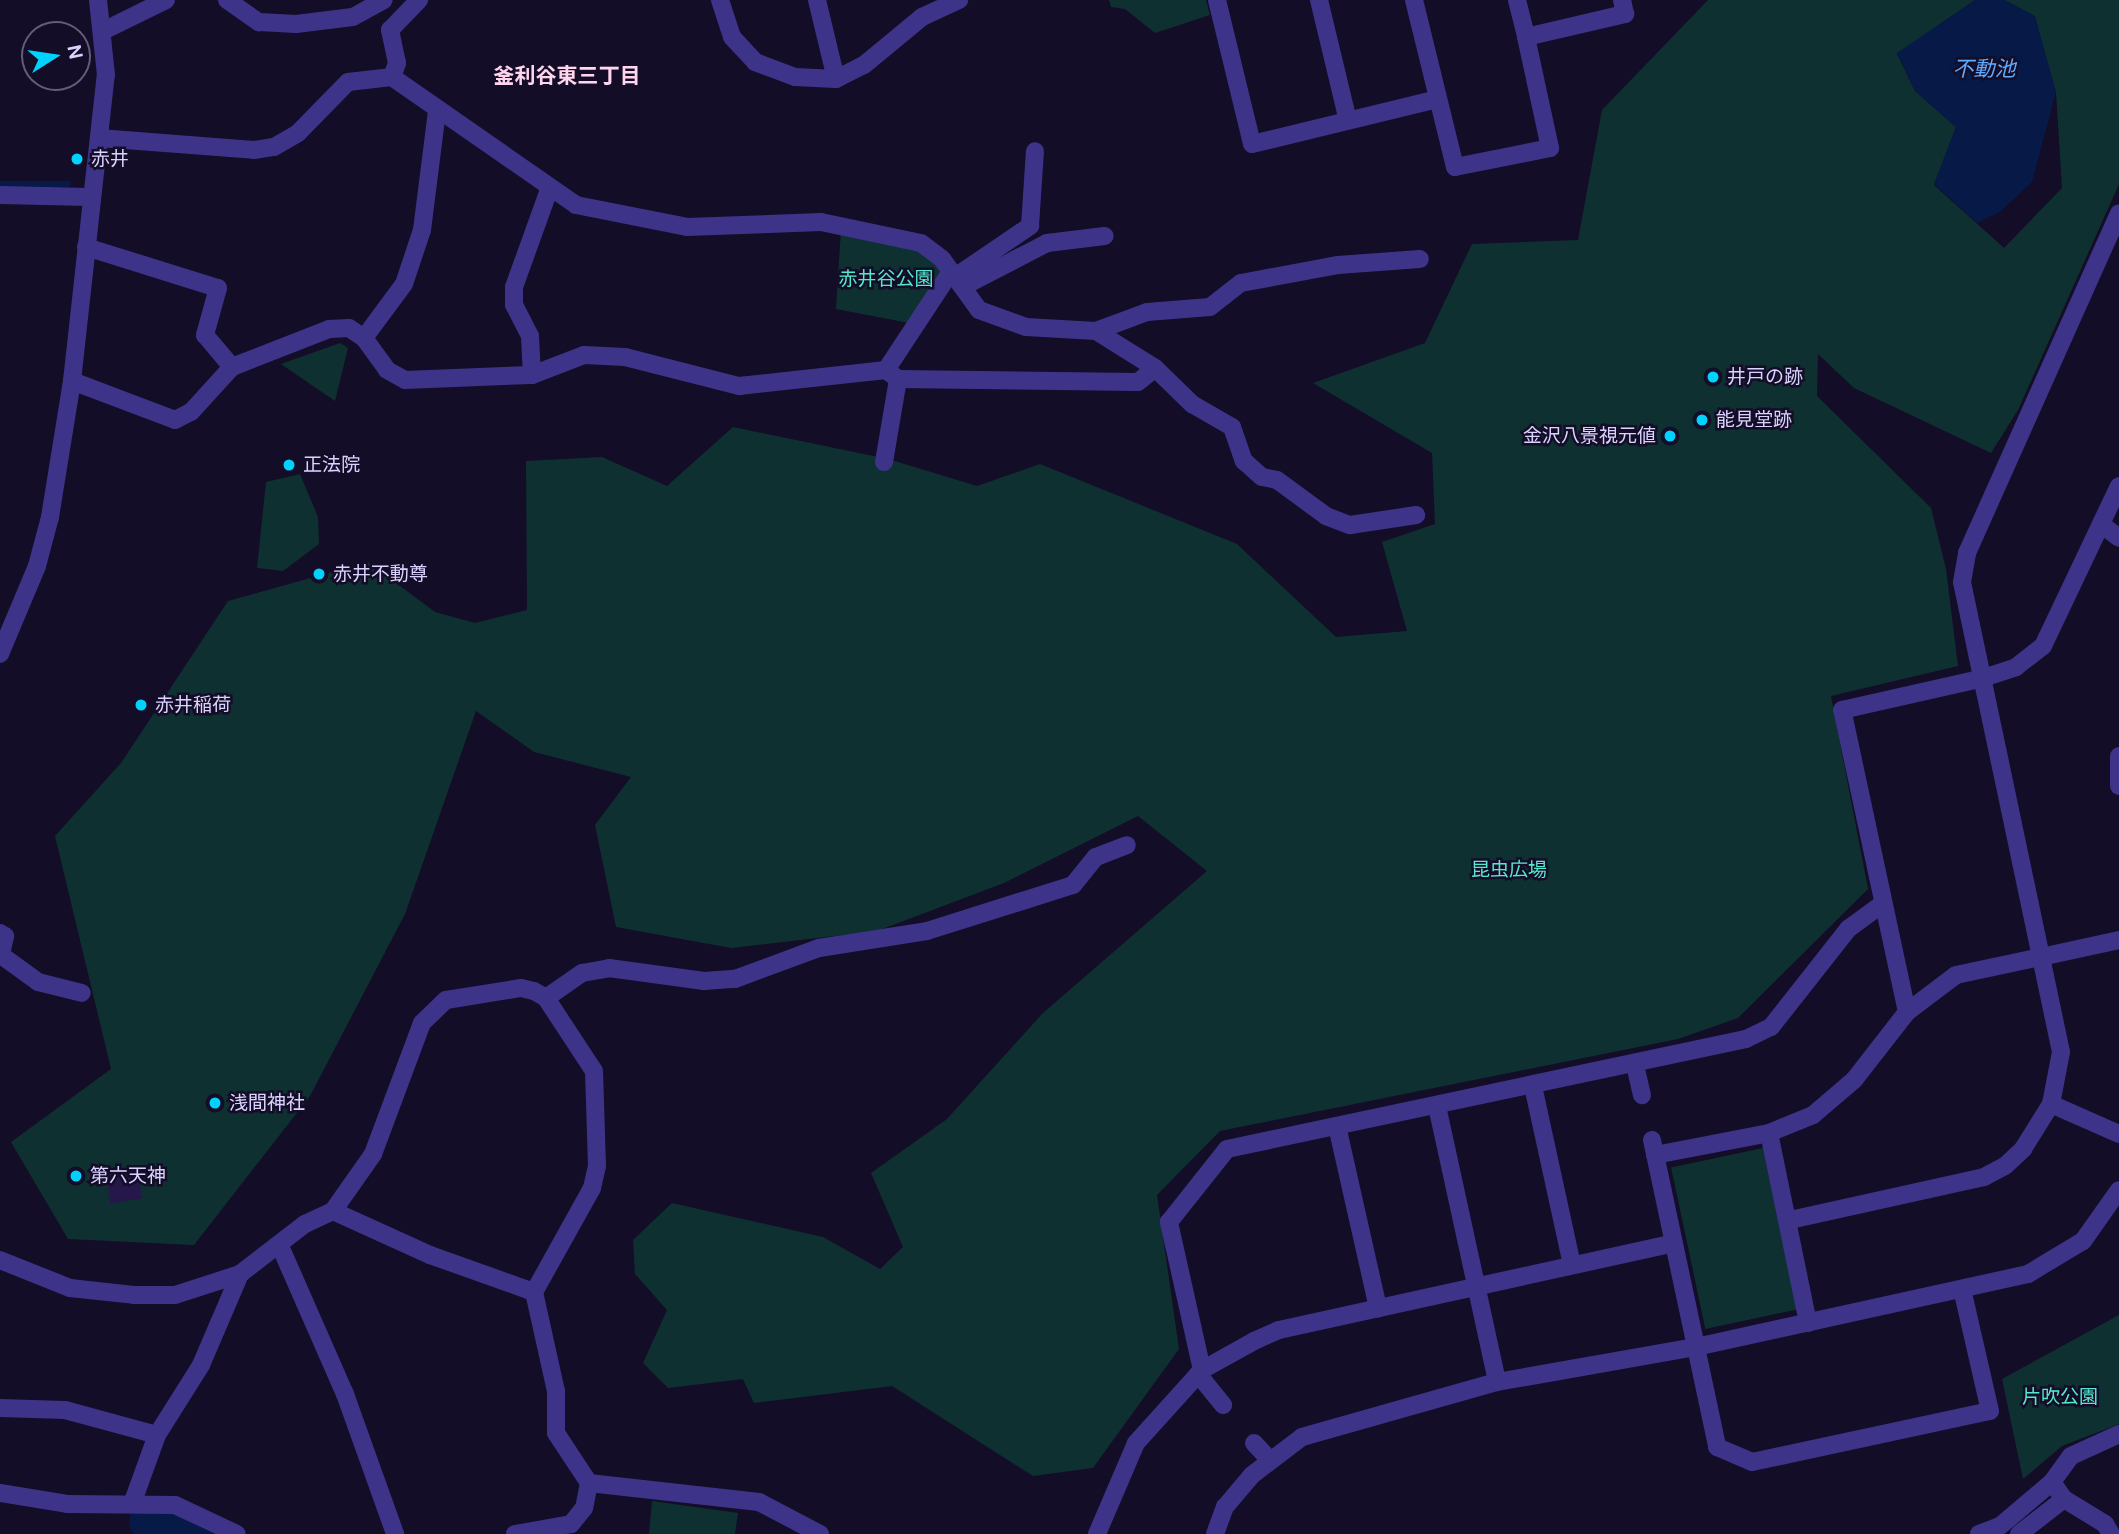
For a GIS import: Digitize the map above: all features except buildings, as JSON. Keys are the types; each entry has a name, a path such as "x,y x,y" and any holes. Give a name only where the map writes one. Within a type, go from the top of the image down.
{"street":[{"path":"0,654 37,566 50,517 72,382 89,197 106,75 103,31 97,0"},
{"path":"103,31 166,0"},
{"path":"227,0 259,22 296,24 353,17 384,0"},
{"path":"393,77 397,63 390,30 419,0"},
{"path":"720,0 732,37 755,62 795,77 836,79 864,65 920,8 959,0"},
{"path":"817,0 836,79"},
{"path":"1217,0 1252,144 1438,99"},
{"path":"1319,0 1348,121"},
{"path":"1414,0 1455,167 1550,148 1517,0"},
{"path":"1525,37 1625,13 1622,0"},
{"path":"99,138 254,150 274,147 298,133 348,82 393,77 549,190 576,205 630,219 687,227 742,228 786,220 852,226 921,243 956,279 979,310 1002,321 1096,331 1155,368 1192,404 1232,427 1244,461 1262,477 1277,480 1326,516 1350,525 1416,515"},
{"path":"364,338 404,284 422,230 437,111"},
{"path":"884,462 892,375 956,279 1030,226 1035,150"},
{"path":"532,375 530,336 514,305 514,287 549,190"},
{"path":"0,195 89,197"},
{"path":"1790,1220 1984,1177 2023,1149 2050,1104 2061,1052 1965,617 1962,582 1967,553 2119,214"},
{"path":"956,279 1048,243 1105,236"},
{"path":"86,247 218,288 205,335 232,367"},
{"path":"1096,331 1147,312 1210,307 1241,283 1338,265 1420,259"},
{"path":"72,382 175,420 191,412 232,367 329,329 349,328 364,338 387,370 405,380 532,375 584,355 625,357 739,386 892,375 1138,382 1155,368"},
{"path":"1908,1012 1882,904 1842,710 1980,679 2016,667 2043,646 2119,486"},
{"path":"2102,525 2119,538"},
{"path":"2119,756 2119,786"},
{"path":"545,998 582,973 609,968 704,981 735,979 819,948 927,931 1073,885 1096,857 1126,845"},
{"path":"1223,1405 1200,1372 1169,1222 1227,1149 1635,1065 1746,1039 1770,1027 1848,929 1882,904"},
{"path":"0,933 5,936 1,955 10,962 38,982 82,993"},
{"path":"1962,1289 1990,1411 1752,1462 1717,1447 1653,1148 1769,1133 1813,1115 1854,1080 1908,1012 1956,975 2119,940"},
{"path":"0,1261 70,1288 134,1295 175,1295 240,1274 332,1211 373,1154 422,1023 446,1000 521,988 545,998 594,1072 597,1166 592,1188 534,1292 556,1391 556,1433 589,1483 584,1507 571,1524 515,1534"},
{"path":"1635,1065 1643,1095"},
{"path":"1533,1086 1572,1265"},
{"path":"2050,1104 2119,1134"},
{"path":"1437,1105 1474,1287 1497,1382"},
{"path":"1337,1126 1378,1308"},
{"path":"1769,1133 1790,1220 1808,1323"},
{"path":"1215,1534 1225,1507 1269,1459 1302,1437 1497,1382 1696,1347 2028,1274 2054,1261 2082,1241 2119,1190"},
{"path":"332,1211 430,1255 534,1292"},
{"path":"1097,1534 1136,1443 1200,1372 1279,1330 1674,1243"},
{"path":"280,1246 345,1394 395,1534"},
{"path":"132,1504 157,1435 201,1365 240,1274"},
{"path":"0,1408 65,1410 157,1435"},
{"path":"1979,1534 2000,1526 2052,1482 2071,1456 2119,1434"},
{"path":"1254,1443 1269,1459"},
{"path":"2052,1482 2064,1499 2105,1524 2111,1534"},
{"path":"589,1483 760,1502 820,1534"},
{"path":"0,1493 67,1504 132,1504 196,1510 237,1534"},
{"path":"2020,1534 2064,1499"}],"green space":[{"path":"1109,0 1206,0 1210,15 1155,33 1125,9 1111,7"},
{"name":"昆虫広場","path":"1708,0 1975,0 1897,54 1915,91 1956,127 1934,185 2004,248 2062,188 2056,92 2001,0 2119,0 2119,184 2018,410 1991,453 1854,388 1818,354 1817,396 1931,508 1946,569 1958,666 1831,696 1868,889 1738,1018 1678,1039 1220,1131 1157,1195 1179,1349 1093,1468 1033,1476 892,1386 754,1403 743,1379 668,1388 643,1363 667,1310 635,1274 633,1240 672,1203 823,1237 880,1269 903,1247 871,1173 947,1119 1043,1013 1207,871 1138,816 1004,883 877,931 731,948 616,927 595,825 631,777 534,752 476,711 405,914 310,1096 194,1245 68,1239 11,1142 111,1069 55,836 121,763 228,601 368,562 435,612 475,623 527,610 526,461 602,457 667,486 733,427 888,459 977,486 1040,464 1237,544 1336,637 1407,631 1382,542 1435,524 1432,453 1313,383 1425,343 1472,244 1578,240 1602,110"},
{"name":"赤井谷公園","path":"841,229 915,245 944,272 909,323 836,309"},
{"path":"340,343 348,348 335,401 281,364"},
{"path":"300,474 318,517 319,544 283,571 257,568 266,482"},
{"path":"1763,1148 1797,1309 1705,1329 1671,1168"},
{"name":"片吹公園","path":"2119,1315 2119,1424 2062,1446 2023,1479 2002,1379"},
{"path":"652,1501 738,1513 735,1534 649,1534"}],"water":[{"name":"不動池","path":"1975,0 2005,0 2035,16 2056,92 2032,182 2000,212 1977,223 1934,184 1956,127 1915,91 1897,53"}],"waterway":[{"path":"0,184 68,184"},
{"path":"146,1521 171,1522 208,1534"}],"place":[{"name":"赤井","path":"77,159"},
{"name":"井戸の跡","path":"1713,377"},
{"name":"能見堂跡","path":"1702,420"},
{"name":"金沢八景視元値","path":"1670,436"},
{"name":"正法院","path":"289,465"},
{"name":"赤井不動尊","path":"319,574"},
{"name":"赤井稲荷","path":"141,705"},
{"name":"浅間神社","path":"215,1103"},
{"name":"第六天神","path":"76,1176"}],"district":[{"name":"釜利谷東三丁目","path":"567,76"}]}
